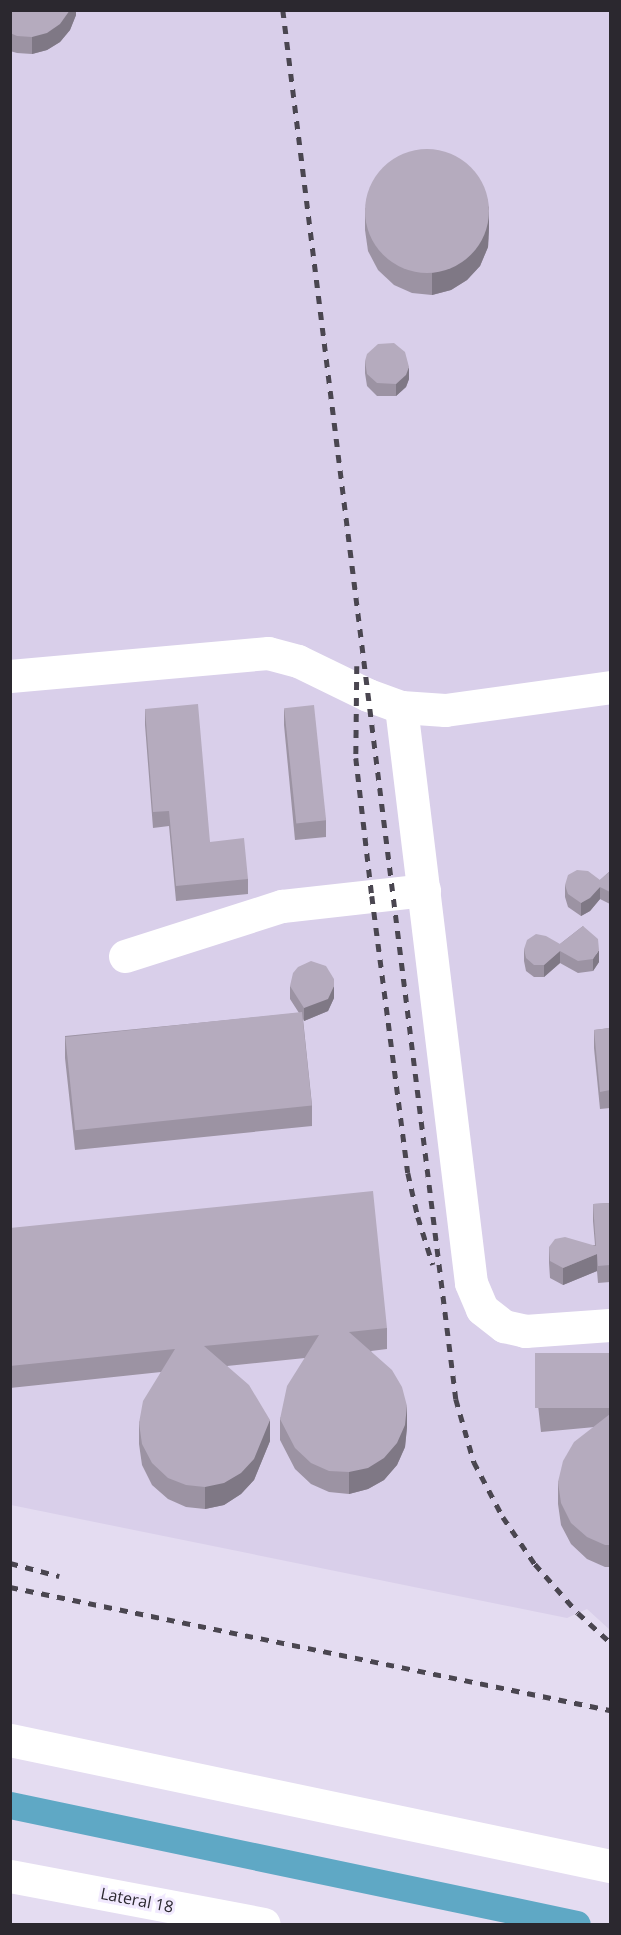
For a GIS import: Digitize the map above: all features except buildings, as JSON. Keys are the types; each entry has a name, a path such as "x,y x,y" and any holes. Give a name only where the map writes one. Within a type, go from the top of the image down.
{"street":[{"path":"10,676 268,653 298,661 362,692 401,707 446,710 610,687"},
{"path":"401,707 471,1283 482,1309 504,1326 525,1331 610,1325"},
{"path":"125,956 282,906 424,890"},
{"path":"10,1740 610,1866"},
{"name":"Lateral 18","path":"10,1876 212,1919 263,1924"}],"shaded area":[{"path":"10,11 610,11 610,1630 587,1609 567,1618 11,1505"}],"waterway":[{"path":"10,1805 577,1924"}],"railway":[{"path":"283,10 456,1399 474,1462 503,1517 535,1564 578,1613 610,1642"},
{"path":"357,666 356,758 372,896 408,1173 418,1217 433,1265"},
{"path":"10,1563 59,1576"},
{"path":"10,1587 610,1710"}]}
